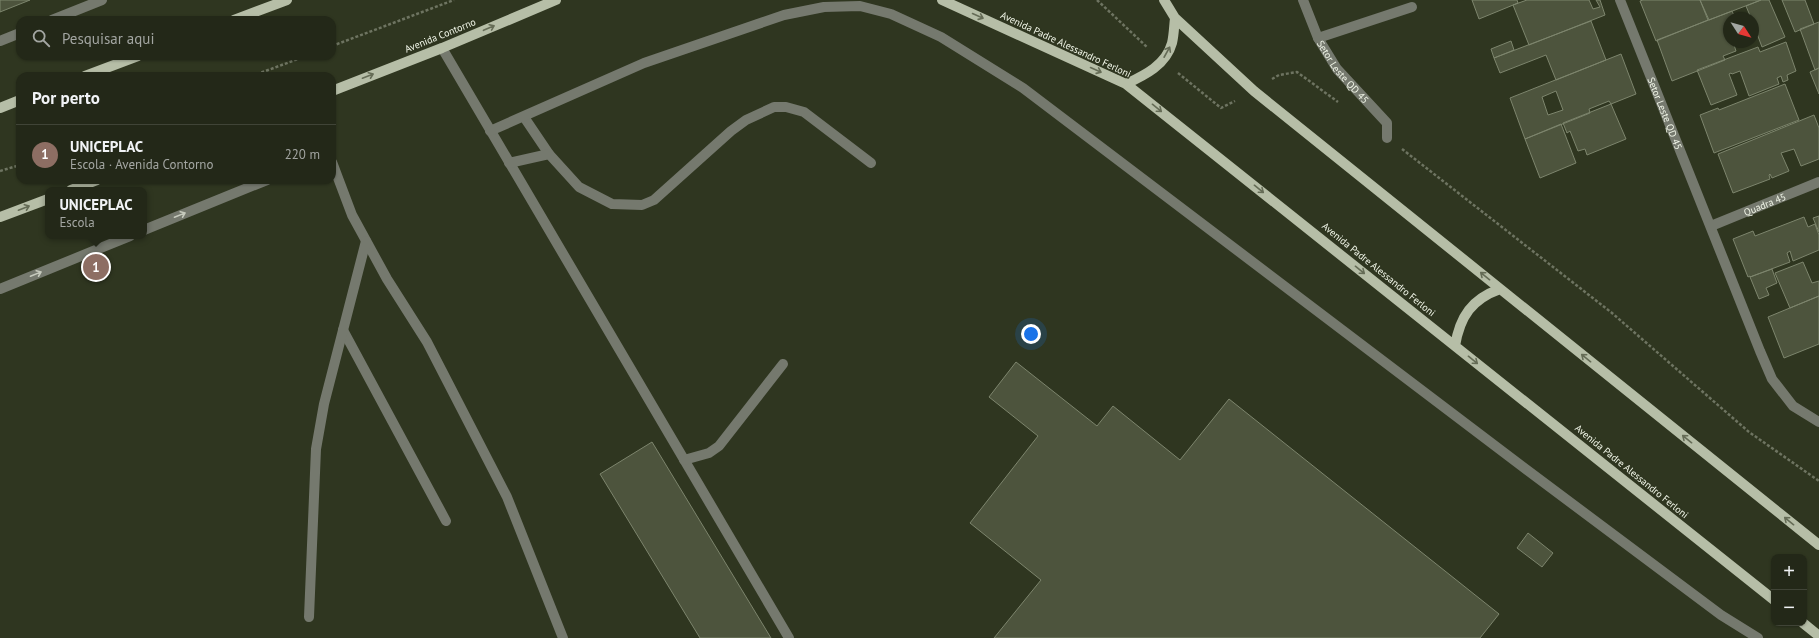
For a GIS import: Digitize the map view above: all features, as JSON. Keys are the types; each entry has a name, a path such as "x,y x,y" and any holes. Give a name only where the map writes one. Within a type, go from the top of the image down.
{"main road":[{"path":"245,16 287,0"},
{"name":"Avenida Contorno","path":"336,89 442,48 556,0"},
{"name":"Avenida Padre Alessandro Ferloni","path":"942,0 1126,84 1771,598"},
{"path":"1164,0 1175,18 1254,91 1819,545"},
{"path":"1126,84 1148,74 1162,61 1172,44 1175,18"},
{"path":"96,72 127,60"},
{"path":"0,108 16,102"},
{"path":"0,217 45,200"},
{"path":"1455,346 1462,318 1475,302 1489,293 1500,289"},
{"path":"1806,626 1816,636"}],"street":[{"path":"62,16 102,0"},
{"name":"Setor Leste QD 45","path":"1303,0 1318,38 1337,69 1387,123 1388,138"},
{"name":"Setor Leste QD 45","path":"1620,0 1772,379 1794,406 1819,422"},
{"path":"490,131 644,63 784,15 824,7 860,6 890,14 941,36 1023,88 1527,470 1721,615 1758,638"},
{"path":"1318,38 1412,7"},
{"path":"0,41 16,35"},
{"path":"442,48 789,638"},
{"path":"524,117 549,154 580,187 612,204 642,205 654,200 746,120 774,107 786,107 804,112 870,164"},
{"path":"509,163 549,154"},
{"path":"336,173 352,215 386,278 427,342 507,497 563,638"},
{"name":"Quadra 45","path":"1711,226 1819,182"},
{"path":"147,229 257,184"},
{"path":"0,289 123,239"},
{"path":"309,617 316,449 324,404 366,241"},
{"path":"343,330 446,521"},
{"path":"684,460 709,453 719,446 783,364"}],"path":[{"path":"336,44 454,0"},
{"path":"1097,0 1162,61 1221,108 1254,91 1279,75 1297,72 1342,105"},
{"path":"263,72 295,60"},
{"path":"1388,138 1612,313 1749,432 1819,481"},
{"path":"0,171 16,166"}],"building":[{"path":"0,0 30,0 0,12"},
{"path":"1472,0 1517,0 1518,3 1479,19"},
{"path":"1527,0 1589,0 1593,9 1600,7 1596,0 1600,0 1605,15 1529,45 1513,5"},
{"path":"1700,0 1708,20 1656,41 1640,1"},
{"path":"1700,0 1761,0 1730,12 1723,12 1723,15 1709,20"},
{"path":"1761,0 1769,0 1785,37 1762,47 1759,39 1759,12 1748,12 1746,6"},
{"path":"1782,0 1805,0 1814,24 1795,32"},
{"path":"1723,14 1723,48 1735,48 1736,51 1723,56 1725,60 1672,81 1657,40"},
{"path":"1591,21 1606,60 1556,80 1546,55 1500,73 1494,58"},
{"path":"1819,22 1819,68 1815,70 1800,29"},
{"path":"1511,41 1514,50 1494,58 1491,49"},
{"path":"1786,42 1796,71 1787,75 1788,80 1783,82 1781,76 1777,78 1779,84 1749,96 1740,71 1731,73 1729,74 1737,95 1711,105 1697,70 1755,48 1758,48 1760,52"},
{"path":"1621,54 1636,94 1611,104 1609,101 1589,109 1590,113 1525,139 1510,98","holes":["1556,91 1563,110 1548,115 1542,97"]},
{"path":"1819,68 1819,94 1810,72"},
{"path":"1785,84 1799,120 1714,153 1700,115 1718,108 1719,110"},
{"path":"1611,104 1626,139 1587,155 1585,149 1578,151 1570,131 1567,133 1563,123"},
{"path":"1814,115 1819,128 1819,159 1801,166 1794,149 1781,153 1789,171 1772,178 1770,174 1770,179 1733,193 1718,154"},
{"path":"1561,124 1576,163 1540,178 1525,139"},
{"path":"1819,216 1819,232 1813,218"},
{"path":"1804,217 1808,227 1815,224 1819,235 1819,250 1793,261 1790,251 1787,253 1790,262 1748,277 1733,239 1753,231 1755,236"},
{"path":"1803,262 1812,283 1819,281 1819,296 1790,308 1775,273"},
{"path":"1772,269 1777,283 1766,288 1769,295 1759,299 1750,277"},
{"path":"1819,296 1819,344 1784,358 1768,317"},
{"path":"1016,362 1097,426 1113,406 1180,460 1229,399 1499,614 1480,638 994,638 1041,580 970,523 1038,436 989,397"},
{"path":"652,442 771,638 700,638 600,474"},
{"path":"1528,533 1553,553 1542,567 1517,548"}],"place":[{"name":"UNICEPLAC","path":"96,267"}]}
